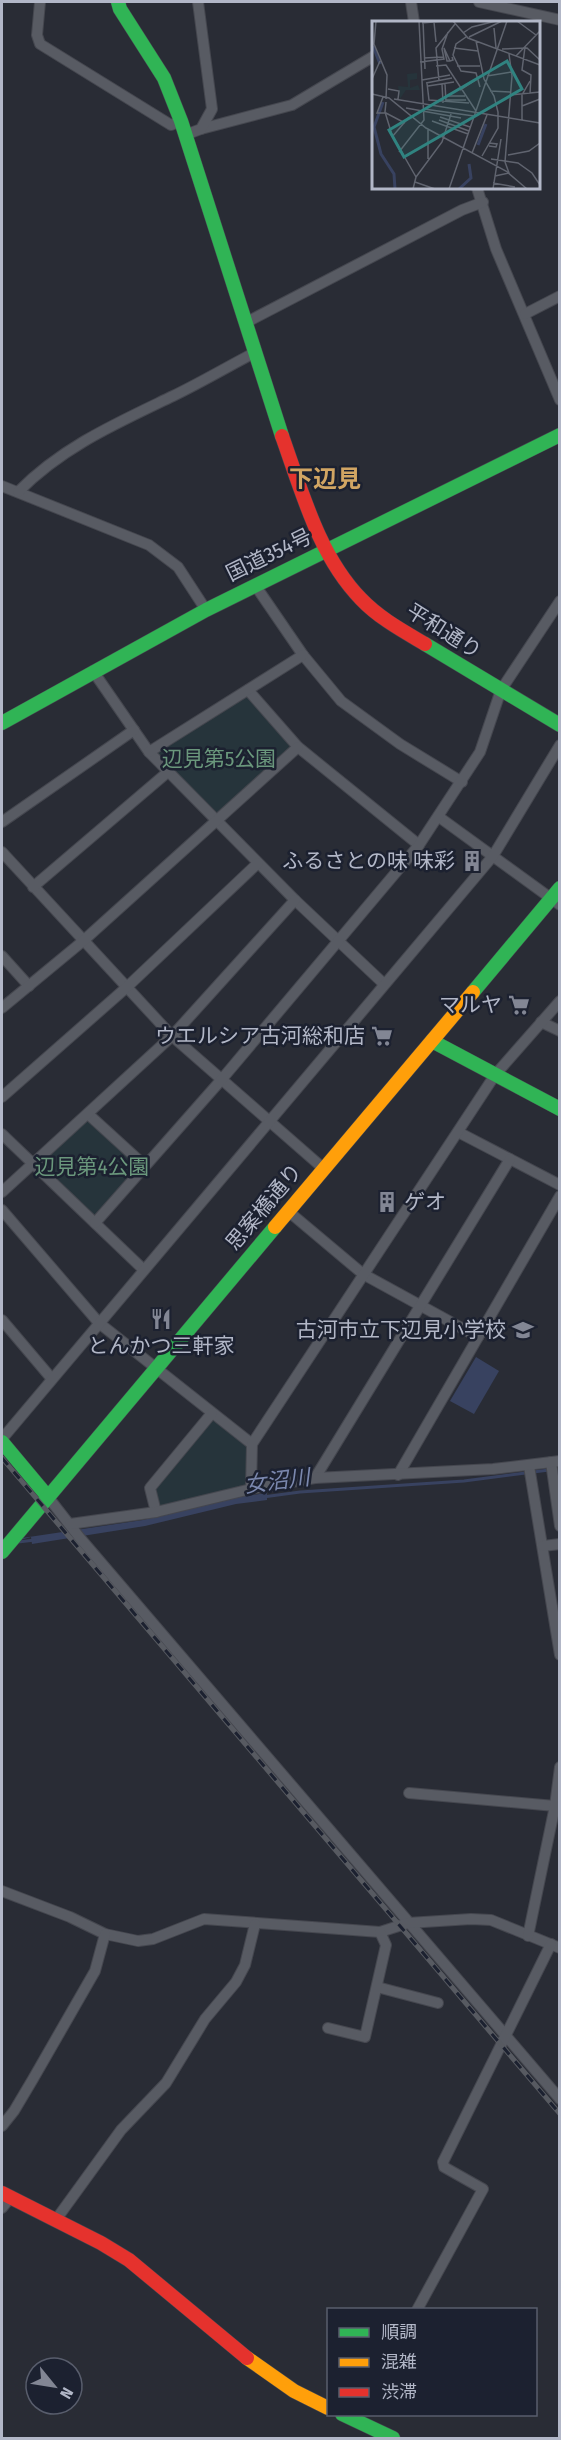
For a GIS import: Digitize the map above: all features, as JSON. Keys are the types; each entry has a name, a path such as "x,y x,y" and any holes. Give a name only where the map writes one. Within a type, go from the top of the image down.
{"main road":[{"name":"平和通り","path":"118,2 120,9 164,78 181,121 254,353 308,510 327,550 361,598 392,624 560,725"},
{"name":"国道354号","path":"2,723 93,671 255,585 558,440"},
{"name":"思案橋通り","path":"2,1552 11,1536 48,1497 432,1041 557,897"},
{"path":"432,1041 560,1108"},
{"path":"2,1440 48,1497"},
{"path":"4,2199 56,2221 101,2243 129,2260 240,2353 294,2391 327,2408"},
{"path":"348,2416 372,2435 393,2439"}],"street":[{"path":"40,2 37,35 40,44 171,125 181,121"},
{"path":"198,2 212,109 201,129"},
{"path":"411,2 414,21"},
{"path":"479,2 560,20"},
{"path":"185,135 292,105 372,57"},
{"path":"477,189 496,249 560,400"},
{"path":"245,323 462,210 483,202"},
{"path":"525,314 560,296"},
{"path":"18,492 48,465 77,444 254,353"},
{"path":"2,486 149,545 178,567 206,610"},
{"path":"255,585 303,655 341,701 400,744 462,782"},
{"path":"95,1223 222,1079 419,845 480,752 501,690 560,602"},
{"path":"149,752 303,655"},
{"path":"93,671 149,752 337,942 384,984"},
{"path":"248,690 298,747 419,845"},
{"path":"2,822 134,730"},
{"path":"2,1440 493,856 560,745"},
{"path":"2,1008 83,941 298,747"},
{"path":"33,886 169,771"},
{"path":"439,817 493,856 557,897"},
{"path":"2,852 172,1036 324,1169"},
{"path":"2,1097 127,987 258,863"},
{"path":"2,1191 172,1036 295,900"},
{"path":"2,956 28,986"},
{"path":"251,1489 252,1444 495,1075 560,1001"},
{"path":"541,1022 560,1031"},
{"path":"88,1114 145,1166"},
{"path":"458,1132 560,1185"},
{"path":"2,1134 144,1270"},
{"path":"315,1478 510,1159"},
{"path":"398,1475 560,1196"},
{"path":"2,1210 99,1323 252,1444"},
{"path":"288,1211 363,1274 478,1337"},
{"path":"2,1320 52,1379"},
{"path":"156,1512 150,1488 212,1413"},
{"path":"74,1531 251,1489 315,1478 398,1475 530,1466 556,1462 560,1526"},
{"path":"530,1466 560,1655"},
{"path":"48,1497 74,1531 560,2099"},
{"path":"543,1546 560,1545"},
{"path":"528,1936 557,1808 560,1767"},
{"path":"409,1793 557,1808"},
{"path":"2,1891 70,1917 105,1934 138,1941 153,1939 204,1919 380,1932 408,1923 446,1919 491,1920 555,1946 505,2036 443,2162 444,2167 483,2189 418,2308"},
{"path":"56,2221 121,2130 166,2083 205,2019 236,1982 245,1965 255,1924"},
{"path":"328,2028 365,2037 386,1945 380,1932"},
{"path":"2,2126 28,2087 95,1971 105,1934"},
{"path":"376,1987 438,2003"}],"green space":[{"name":"辺見第5公園","path":"248,690 298,747 217,820 149,752"},
{"name":"辺見第4公園","path":"88,1114 145,1166 95,1223 33,1164"},
{"path":"212,1413 252,1444 251,1489 156,1512 150,1488"}],"water":[{"path":"476,1357 499,1371 474,1414 450,1401"},
{"path":"267,1493 267,1500 236,1504 145,1526 32,1544 31,1537 2,1545 2,1541 143,1520 236,1497"}],"waterway":[{"name":"女沼川","path":"263,1497 300,1492 464,1481 549,1470"},
{"name":"女沼川","path":"18,1542 35,1540"}],"railway":[{"path":"2,1458 560,2114"}],"traffic: fast":[{"path":"118,2 120,9 164,78 181,121 282,436"},
{"path":"2,723 206,610 560,435"},
{"path":"425,644 560,725"},
{"path":"473,992 560,888"},
{"path":"432,1041 560,1109"},
{"path":"2,1552 275,1227"},
{"path":"2,1442 48,1497"},
{"path":"346,2416 393,2438"}],"traffic: slow":[{"path":"275,1227 473,992"},
{"path":"247,2358 294,2391 327,2408"}],"traffic: jam":[{"path":"282,436 313,522 346,582 376,612 425,644"},
{"path":"2,2193 101,2243 129,2260 247,2358"}],"place":[{"name":"ふるさとの味 味彩","path":"472,861"},
{"name":"マルヤ","path":"519,1005"},
{"name":"ウエルシア古河総和店","path":"382,1036"},
{"name":"ゲオ","path":"387,1202"},
{"name":"とんかつ三軒家","path":"161,1319"},
{"name":"古河市立下辺見小学校","path":"523,1330"}],"district":[{"name":"下辺見","path":"325,479"}]}
